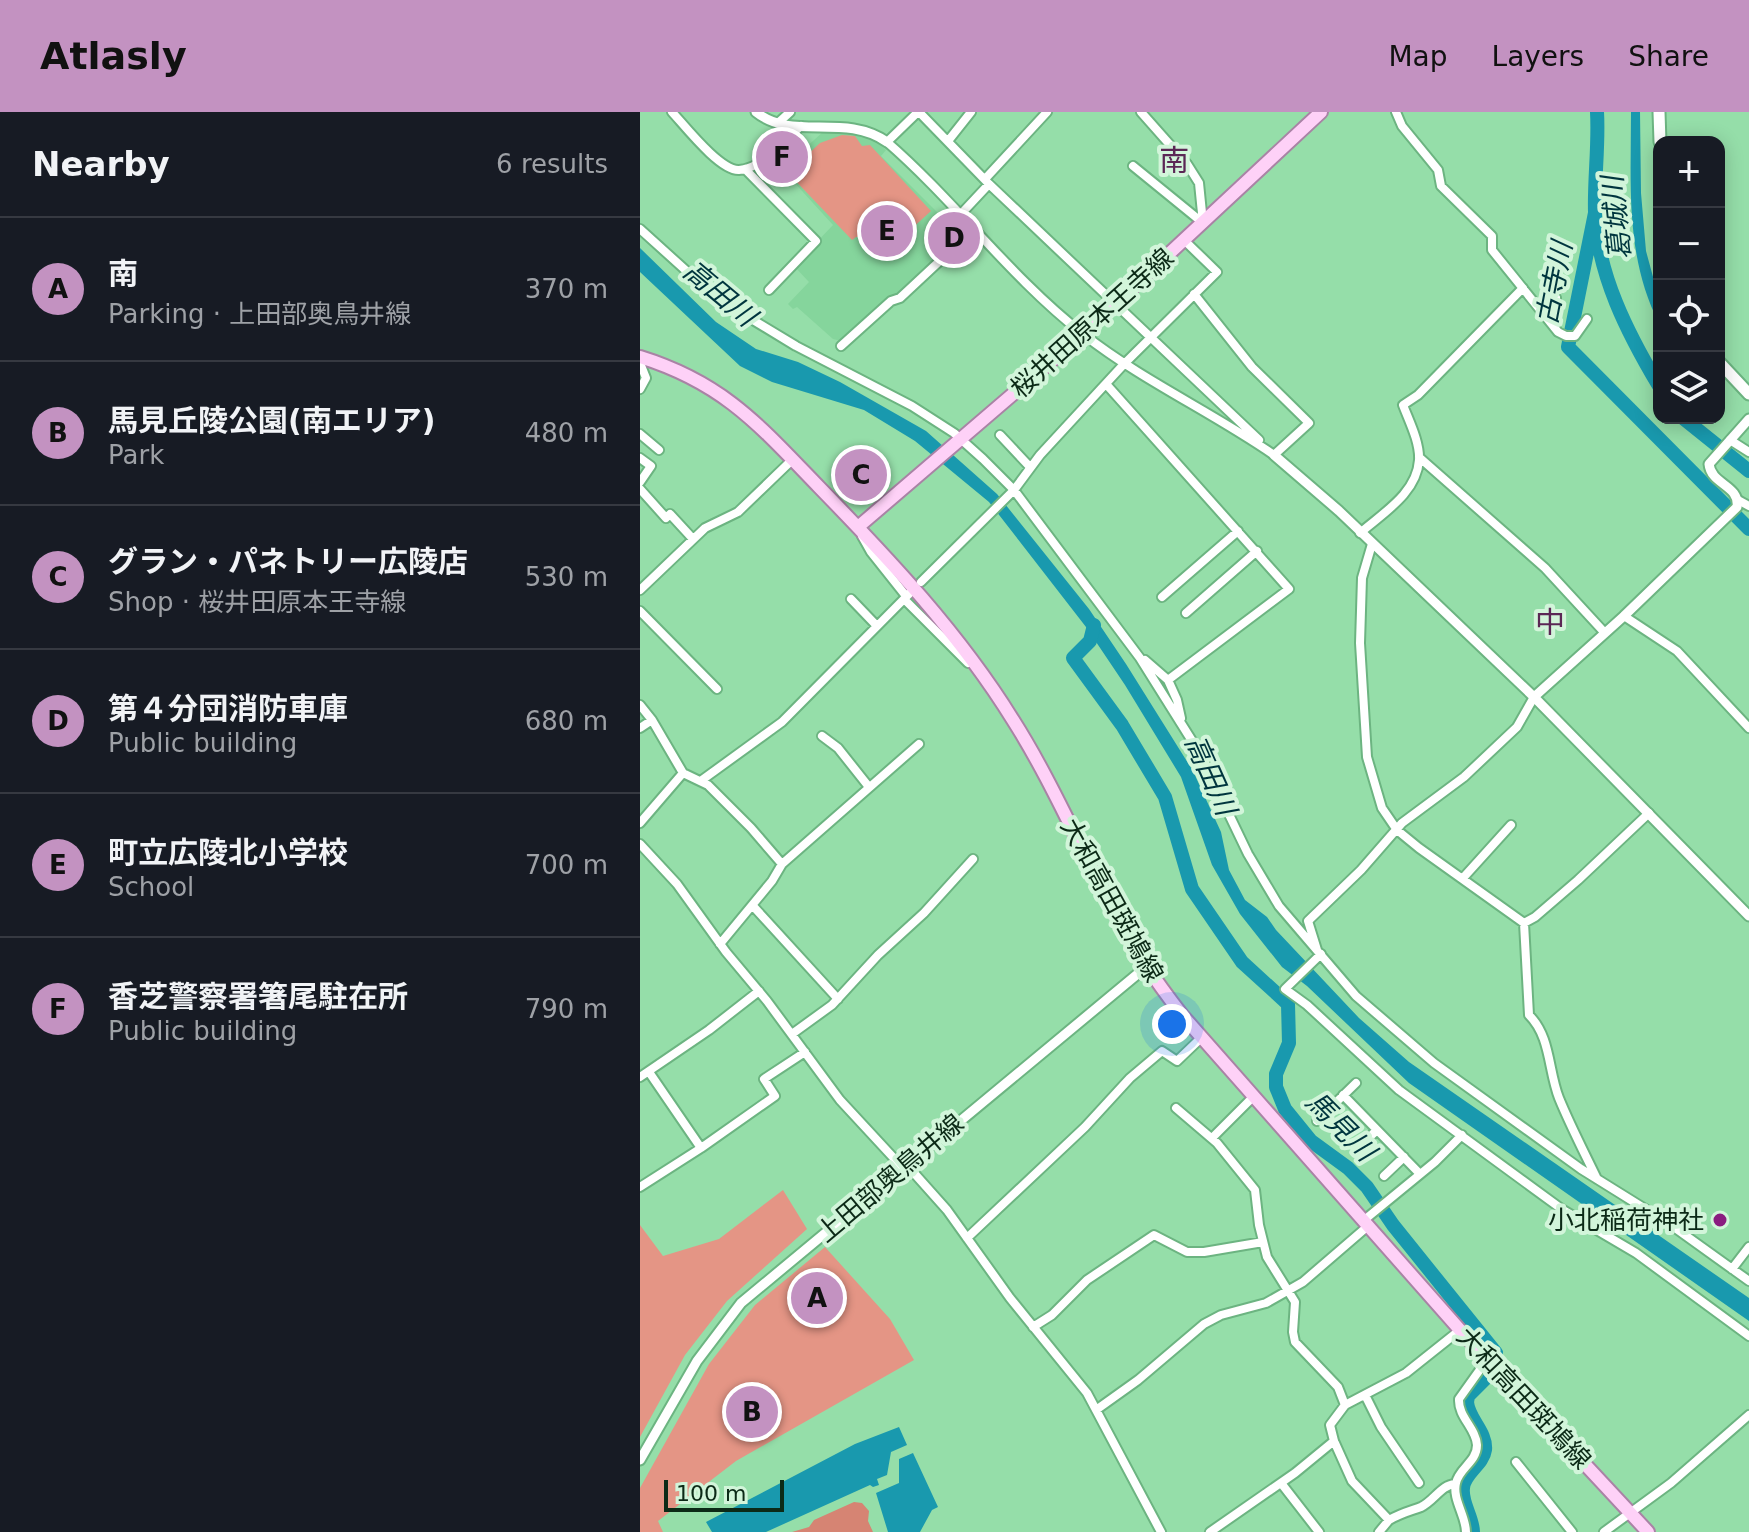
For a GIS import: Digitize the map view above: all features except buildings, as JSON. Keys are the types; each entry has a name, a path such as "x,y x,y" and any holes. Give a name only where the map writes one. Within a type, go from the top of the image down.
{"main road":[{"path":"1659,112 1660,136"},
{"name":"桜井田原本王寺線","path":"858,527 1117,304 1314,114"},
{"name":"大和高田斑鳩線","path":"640,360 687,374 716,390 749,415 941,618 989,683 1026,742 1146,967 1201,1038 1460,1330 1648,1532"},
{"path":"1725,368 1749,394"}],"street":[{"path":"672,112 725,166 739,170 760,161 801,126"},
{"path":"756,112 778,123 854,127 887,142 1039,297 1083,334 1124,364 1274,455"},
{"path":"778,123 790,112"},
{"path":"887,142 919,112 1274,455 1534,697 1749,916"},
{"path":"948,141 971,112"},
{"path":"1141,112 1187,164 1199,183 1203,223"},
{"path":"1396,112 1402,126 1438,170 1441,186 1492,236 1492,250 1562,335 1575,336 1587,319"},
{"path":"960,215 1042,113"},
{"path":"1133,166 1203,223"},
{"path":"745,169 816,241 769,290"},
{"path":"640,229 725,303 796,346 904,402 961,439 1014,490 1140,658 1182,722 1215,781 1259,874 1285,915 1356,996 1412,1046 1597,1180 1671,1225 1749,1281"},
{"path":"841,346 891,301 900,298 974,229"},
{"path":"921,582 1014,490 1030,467 1124,364 1217,272 1184,240"},
{"path":"1523,288 1418,395 1403,405 1420,458 1545,568 1604,632"},
{"path":"1194,294 1252,367 1309,423 1274,455"},
{"path":"1551,323 1556,298"},
{"path":"640,360 646,378 640,389"},
{"path":"1106,384 1289,589 1168,680"},
{"path":"1749,419 1712,459 1710,473 1733,491 1738,500 1749,506"},
{"path":"640,434 659,450"},
{"path":"1000,435 1030,467"},
{"path":"1730,440 1749,452"},
{"path":"640,458 651,466 640,482"},
{"path":"1360,533 1405,495 1420,458"},
{"path":"640,590 711,524 738,512 793,459"},
{"path":"640,489 666,518 670,514 693,539"},
{"path":"1318,954 1308,921 1397,830 1464,777 1517,727 1534,697 1737,507 1738,500"},
{"path":"858,527 871,552 907,596 989,683"},
{"path":"1162,597 1238,531"},
{"path":"1372,544 1362,578 1360,630 1367,757 1382,808 1397,830 1524,923"},
{"path":"1186,613 1257,551"},
{"path":"702,780 782,722 907,596"},
{"path":"851,599 876,625"},
{"path":"640,611 717,689"},
{"path":"1624,616 1677,651 1749,728"},
{"path":"1140,658 1168,680 1182,722"},
{"path":"640,705 683,773 702,780 782,864"},
{"path":"640,728 652,720"},
{"path":"822,736 838,748 869,787"},
{"path":"720,944 753,906 782,864 919,744"},
{"path":"640,823 683,773"},
{"path":"1524,923 1578,880 1649,813"},
{"path":"1463,878 1511,825"},
{"path":"640,844 670,875 846,1107 939,1200 1033,1327 1080,1384 1161,1532"},
{"path":"792,1034 838,999 973,859"},
{"path":"753,906 838,999"},
{"path":"1524,923 1529,1015 1537,1023 1549,1054 1559,1099 1597,1180"},
{"path":"1318,954 1285,989 1307,1005 1387,1080 1556,1205 1636,1253 1749,1336"},
{"name":"上田部奥鳥井線","path":"640,1460 697,1361 741,1303 1146,967"},
{"path":"640,1077 759,991"},
{"path":"967,1238 1085,1127 1138,1070 1162,1051 1177,1061 1201,1038"},
{"path":"640,1187 775,1096 764,1079 805,1052"},
{"path":"649,1072 701,1148"},
{"path":"1317,1121 1356,1083"},
{"path":"1343,1095 1420,1174"},
{"path":"1212,1138 1254,1096"},
{"path":"1176,1108 1212,1138 1255,1190 1267,1257 1295,1302 1295,1342 1338,1387 1345,1405"},
{"path":"1357,1149 1377,1130"},
{"path":"1096,1410 1138,1380 1209,1320 1266,1303 1311,1277 1366,1224 1375,1210 1462,1135"},
{"path":"1384,1176 1404,1157"},
{"path":"1033,1327 1052,1315 1087,1280 1154,1235 1187,1252 1263,1242"},
{"path":"1732,1269 1749,1247"},
{"path":"1389,1520 1352,1481 1330,1425 1345,1405 1406,1373 1460,1330"},
{"path":"1466,1532 1455,1484 1474,1456 1477,1444 1461,1411 1459,1399 1489,1361"},
{"path":"1365,1395 1381,1427 1419,1483"},
{"path":"1604,1532 1681,1475 1749,1415"},
{"path":"1210,1532 1281,1483 1334,1441"},
{"path":"1516,1462 1572,1532"},
{"path":"1281,1483 1319,1532"},
{"path":"1379,1532 1389,1520 1422,1506 1448,1485 1455,1484"}],"shaded area":[{"path":"824,131 847,132 876,140 886,150 881,156 951,226 941,236 950,247 841,341 833,339 797,307 793,309 788,304 809,282 794,266 833,225 782,169"},
{"path":"842,135 855,136 862,146 870,145 931,211 887,251 872,236 852,240 788,173 820,143"},
{"path":"783,1190 807,1229 727,1301 685,1355 640,1437 640,1225 663,1256 719,1239"},
{"path":"825,1247 890,1319 914,1360 736,1461 658,1521 663,1532 640,1532 640,1488 709,1364 755,1305"},
{"path":"854,1502 862,1503 869,1511 868,1521 873,1532 792,1532 809,1527 814,1520"}],"water":[{"path":"1631,112 1640,112 1641,193 1646,251 1653,277 1653,309 1635,246 1631,193"},
{"path":"640,248 716,322 756,349 798,362 840,382 926,431 997,494 1089,609 1193,771 1221,832 1229,870 1245,900 1267,917 1359,1018 1409,1062 1749,1298 1749,1321 1409,1083 1307,986 1282,967 1240,914 1212,865 1181,777 1125,685 1086,627 989,502 915,441 864,410 772,382 740,366 640,272"},
{"path":"899,1427 907,1445 891,1452 887,1475 877,1479 879,1485 870,1485 766,1532 712,1532 706,1522 855,1444"},
{"path":"913,1453 938,1507 932,1510 920,1532 888,1532 876,1493 899,1483 899,1459"}],"waterway":[{"name":"葛城川","path":"1597,112 1595,212 1601,258 1616,303 1653,376"},
{"name":"古寺川","path":"1595,213 1568,347 1749,529"},
{"path":"1690,424 1749,471"},
{"name":"馬見川","path":"1094,625 1090,641 1073,658 1122,725 1165,797 1192,889 1242,962 1288,1004 1289,1043 1276,1074 1276,1087 1285,1109 1311,1141 1348,1168 1367,1187 1393,1225 1496,1353 1488,1376 1468,1396 1467,1402 1485,1443 1484,1455 1463,1488 1473,1532"}],"place":[{"name":"香芝警察署箸尾駐在所","path":"782,157"},
{"name":"町立広陵北小学校","path":"887,231"},
{"name":"第４分団消防車庫","path":"954,238"},
{"name":"グラン・パネトリー広陵店","path":"861,475"},
{"name":"小北稲荷神社","path":"1720,1220"},
{"name":"南","path":"817,1298"},
{"name":"馬見丘陵公園(南エリア)","path":"752,1412"}],"district":[{"name":"南","path":"1174,161"},
{"name":"中","path":"1550,623"}],"water label":[{"name":"高田川","path":"720,293"},
{"name":"高田川","path":"1211,775"}]}
